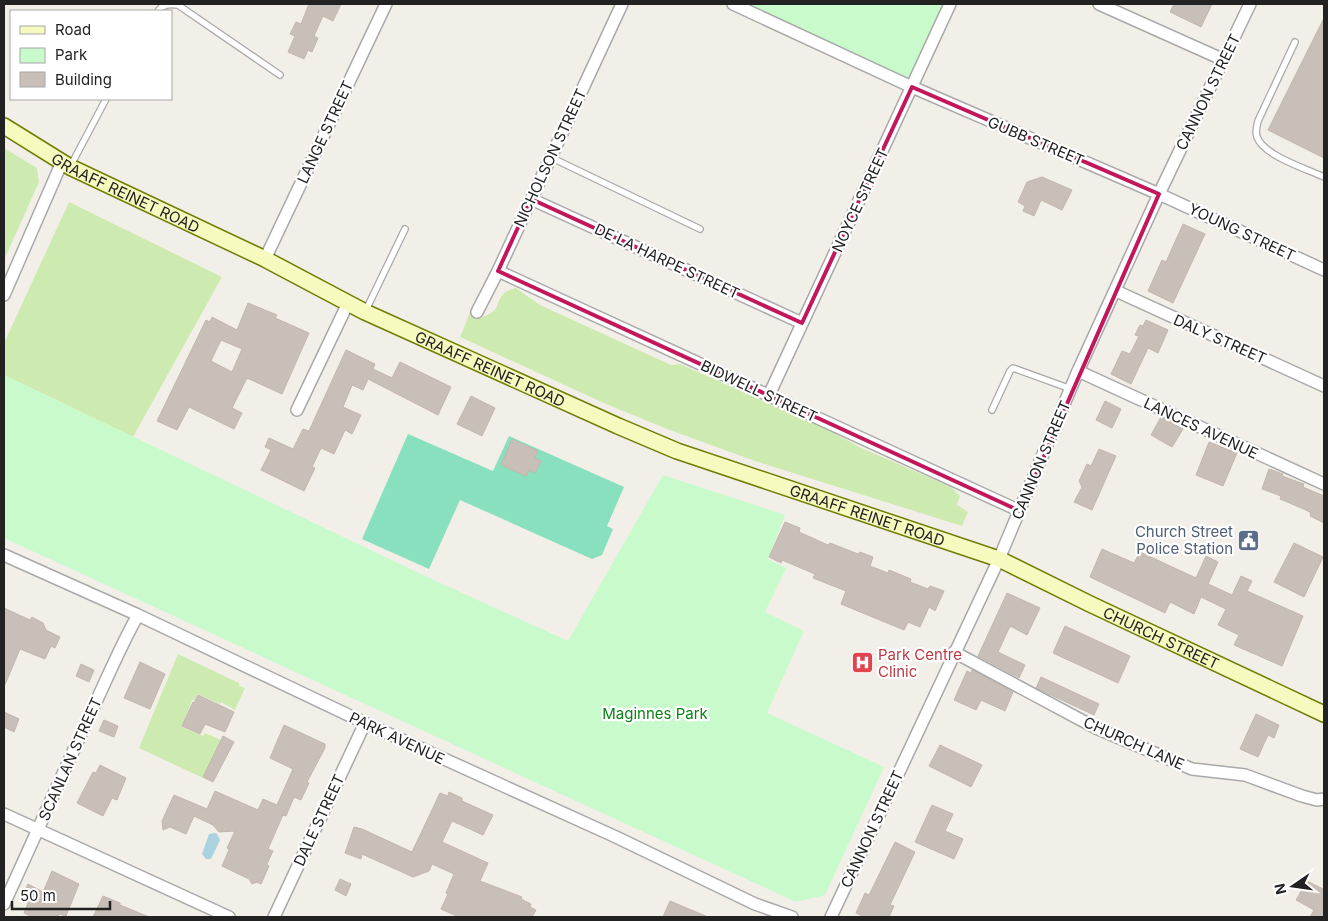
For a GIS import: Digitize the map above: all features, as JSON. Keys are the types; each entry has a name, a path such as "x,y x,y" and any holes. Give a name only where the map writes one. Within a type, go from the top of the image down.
{"main road":[{"name":"GRAAFF REINET ROAD","path":"4,126 66,164 265,259 366,312 677,451 999,559"},
{"name":"CHURCH STREET","path":"999,559 1324,714"}],"street":[{"name":"LANGE STREET","path":"265,259 386,4"},
{"name":"NICHOLSON STREET","path":"477,312 622,4"},
{"name":"GUBB STREET","path":"733,4 912,87 1159,194"},
{"name":"NOYCE STREET","path":"769,395 950,4"},
{"path":"1099,4 1224,60"},
{"name":"CANNON STREET","path":"831,917 999,559 1070,389 1159,194 1250,4"},
{"path":"4,295 66,164"},
{"name":"YOUNG STREET","path":"1159,194 1324,270"},
{"name":"DE LA HARPE STREET","path":"531,199 802,323"},
{"name":"BIDWELL STREET","path":"498,270 1020,512"},
{"name":"DALY STREET","path":"1116,291 1324,386"},
{"path":"297,410 348,303"},
{"name":"LANCES AVENUE","path":"1078,371 1324,484"},
{"name":"PARK AVENUE","path":"4,555 138,615 365,723 616,837 756,904 792,917"},
{"name":"SCANLAN STREET","path":"4,904 39,830 74,748 138,615"},
{"name":"CHURCH LANE","path":"954,652 1096,728 1192,769 1245,775 1302,796 1317,800 1324,799"},
{"name":"DALE STREET","path":"274,917 365,723"},
{"path":"4,814 229,917"}],"lane":[{"path":"159,10 162,6 178,5 280,74"},
{"path":"1295,42 1258,121 1257,135 1262,145 1281,158 1324,177"},
{"path":"66,164 105,100"},
{"path":"550,158 700,229"},
{"path":"366,312 405,228"},
{"path":"992,410 1010,371 1014,368 1070,389"}],"highlighted area":[{"path":"912,87 1159,194 1020,511 498,271 531,199 802,323"}],"green space":[{"path":"733,4 950,4 912,87"},
{"path":"4,148 37,168 39,182 5,258"},
{"path":"69,202 222,277 133,437 4,375 4,343"},
{"path":"516,288 540,305 671,365 680,364 829,430 859,447 951,487 960,496 957,505 968,512 962,526 752,460 667,429 606,404 460,337 473,305 477,314 482,317 493,312 504,293"},
{"name":"Maginnes Park","path":"4,375 425,576 568,641 663,475 785,515 768,559 786,568 765,612 804,631 767,713 884,767 825,895 796,902 4,538"},
{"path":"408,434 493,471 509,436 624,487 607,526 613,529 602,555 592,559 460,500 429,569 362,539"},
{"path":"178,654 239,683 239,686 245,688 235,710 221,702 220,704 198,694 194,701 192,700 182,727 203,736 205,733 221,740 203,778 139,748"}],"water":[{"path":"215,833 220,840 211,859 206,859 202,854 209,834"}],"building":[{"path":"309,4 341,4 333,21 323,16 314,36 318,38 312,52 308,50 304,59 288,52 295,36 290,34 296,22 301,24"},
{"path":"1174,4 1212,4 1201,27 1170,12"},
{"path":"1324,18 1324,158 1268,130"},
{"path":"1042,177 1072,190 1062,210 1041,200 1034,216 1023,211 1025,206 1018,202 1027,182"},
{"path":"1183,224 1205,234 1173,303 1148,291 1162,260 1166,262"},
{"path":"248,303 277,315 275,318 309,333 282,394 247,378 232,408 242,413 234,429 189,407 177,430 157,421 206,320 210,322 212,317 237,330","holes":["221,340 242,349 232,372 211,361"]},
{"path":"1146,320 1168,330 1158,353 1148,348 1131,384 1111,374 1122,351 1130,354 1139,336 1135,335 1140,325 1143,326"},
{"path":"346,350 375,364 373,369 392,378 400,362 451,387 438,415 368,379 363,390 352,385 343,407 361,415 352,434 345,430 334,454 321,448 312,467 315,468 304,491 261,470 271,450 265,447 269,438 293,449 303,429 309,431"},
{"path":"471,396 495,408 482,436 457,424"},
{"path":"1105,401 1121,409 1112,428 1096,420"},
{"path":"1161,417 1183,429 1172,447 1151,435"},
{"path":"512,439 538,451 535,458 541,461 535,473 529,470 526,476 501,465"},
{"path":"1209,442 1237,453 1223,486 1196,475"},
{"path":"1099,449 1116,456 1092,510 1074,502 1082,487 1079,481 1087,464 1091,466"},
{"path":"1269,469 1304,484 1303,487 1324,496 1324,523 1310,516 1311,513 1306,510 1280,499 1281,496 1262,489"},
{"path":"785,522 800,528 799,532 828,545 830,543 858,554 860,552 873,557 870,566 888,573 889,570 911,579 910,582 928,589 930,586 944,591 935,611 929,607 920,627 908,622 904,630 841,604 846,591 813,578 815,574 782,560 781,563 769,557"},
{"path":"1294,543 1323,557 1304,597 1274,582"},
{"path":"1102,549 1134,563 1140,552 1196,578 1206,556 1218,562 1208,584 1232,595 1241,576 1252,581 1247,591 1303,616 1282,666 1234,645 1239,635 1218,625 1226,609 1201,597 1194,614 1170,602 1165,613 1090,577"},
{"path":"1007,593 1040,608 1027,635 1010,626 998,652 1025,665 1019,678 978,656"},
{"path":"4,608 30,620 32,617 43,623 46,630 60,637 55,648 51,646 45,659 20,649 4,687"},
{"path":"1065,626 1130,656 1118,683 1053,653"},
{"path":"140,662 165,674 150,709 124,698"},
{"path":"81,664 94,670 89,682 76,676"},
{"path":"972,670 1013,692 1005,711 981,700 976,710 954,700 967,671 971,673"},
{"path":"1041,677 1099,704 1094,715 1036,688"},
{"path":"198,695 234,712 225,732 205,724 200,734 182,726"},
{"path":"4,712 19,719 14,732 4,727"},
{"path":"1256,714 1279,725 1274,738 1268,735 1258,757 1240,749"},
{"path":"104,720 118,726 114,737 99,731"},
{"path":"284,725 325,744 325,748 307,782 309,783 301,800 294,797 286,816 283,815 268,849 273,851 261,884 257,882 252,884 249,879 222,866 229,850 227,848 235,831 219,832 213,825 194,816 186,834 170,827 163,830 162,821 174,795 207,809 215,791 258,810 263,799 277,805 293,769 270,758"},
{"path":"223,736 234,742 213,782 203,777"},
{"path":"940,745 982,765 971,787 929,766"},
{"path":"100,765 126,778 117,800 112,798 103,816 77,803 93,772 96,773"},
{"path":"449,792 462,798 462,801 493,815 483,835 452,821 442,842 488,863 480,881 522,897 521,899 531,904 530,907 536,910 532,917 459,917 441,909 454,874 432,864 429,871 413,877 362,854 361,859 345,853 354,827 412,852 440,793 448,796"},
{"path":"932,805 953,814 945,831 963,839 954,859 915,842"},
{"path":"895,842 915,852 890,905 894,906 889,917 864,917 856,913 865,893 869,895"},
{"path":"52,871 79,884 66,916 59,914 58,917 32,917 24,913 28,903 21,900 28,884 43,892"},
{"path":"340,879 351,884 346,896 335,890"},
{"path":"1307,881 1323,889 1324,887 1324,917 1310,917 1314,910 1296,900"},
{"path":"103,896 120,903 120,905 149,917 93,917"},
{"path":"670,901 708,917 663,917"}],"place":[{"name":"Church Street Police Station","path":"1249,540"},
{"name":"Park Centre Clinic","path":"862,663"}]}
